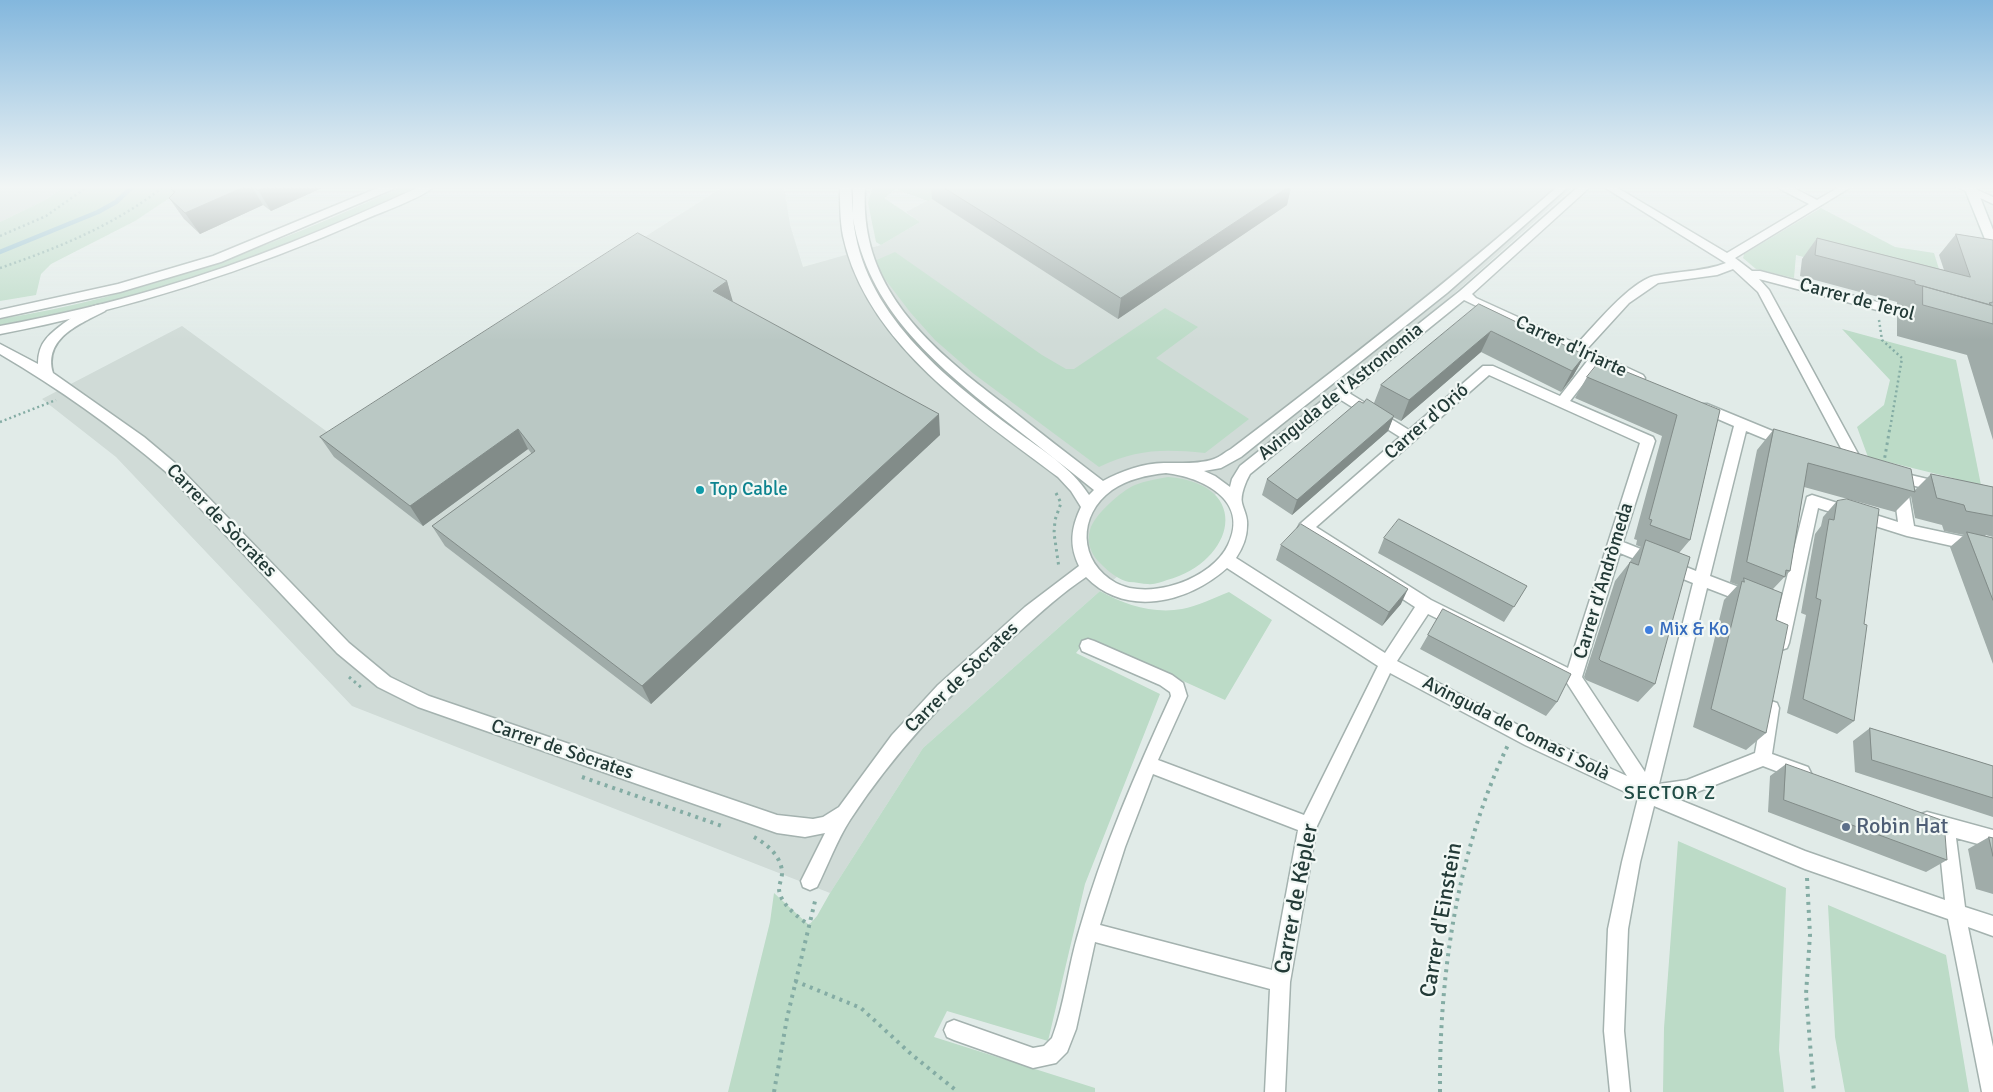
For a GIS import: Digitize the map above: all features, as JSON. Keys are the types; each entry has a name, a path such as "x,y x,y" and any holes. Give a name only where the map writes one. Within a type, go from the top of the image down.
{"street":[{"path":"0,314 120,288 217,259 267,238"},
{"path":"0,330 36,324 183,287 271,256 313,238"},
{"path":"849,238 853,254 864,281 892,326 923,360 964,396 1063,473 1076,487 1088,506"},
{"path":"862,238 871,266 893,306 932,352 955,373 1103,489"},
{"name":"Avinguda de l'Astronomia","path":"1182,469 1216,464 1236,453 1369,349 1505,238"},
{"name":"Avinguda de l'Astronomia","path":"1234,502 1239,479 1245,470 1464,294 1527,238"},
{"path":"1693,238 1731,261 1749,275 1763,290 1872,467"},
{"path":"1578,351 1625,300 1648,284 1655,280 1717,271 1766,238"},
{"name":"Carrer de Terol","path":"1749,275 1760,275 1935,321"},
{"name":"Carrer d'Iriarte","path":"1464,294 1472,301 1647,382"},
{"path":"47,375 42,366 42,357 47,347 65,328 101,308"},
{"name":"Carrer de Sòcrates","path":"0,348 28,366 47,375 68,399 139,440 170,467 343,648 368,671 402,692 424,702 777,824 815,829 833,822 845,813 905,732 940,694 977,658 1019,622 1063,585 1088,568"},
{"path":"1562,402 1596,359"},
{"name":"Carrer d'Orió","path":"1425,605 1306,528 1488,369 1562,402"},
{"path":"1340,393 1410,437"},
{"path":"1690,401 1800,448"},
{"name":"Carrer d'Andròmeda","path":"1562,402 1648,442 1573,678 1649,794"},
{"path":"1620,1092 1614,1031 1618,928 1631,862 1741,424"},
{"path":"1838,458 1872,467 1900,478 1956,490"},
{"path":"1182,469 1202,474 1215,481 1227,491 1234,502 1239,514 1241,529 1237,544 1226,560 1191,588 1166,595 1135,595 1108,586 1088,568 1081,557 1077,539 1081,520 1088,506 1103,489 1145,470 1182,469"},
{"path":"1900,478 1907,530"},
{"path":"1778,661 1786,613 1812,501 1907,530 1993,549"},
{"path":"1615,545 1786,613"},
{"name":"Avinguda de Comas i Solà","path":"1226,560 1387,663 1515,731 1649,794 1806,860 1993,926"},
{"path":"1425,605 1573,678"},
{"name":"Carrer de Kèpler","path":"1275,1092 1280,982 1308,825 1387,663 1425,605"},
{"path":"954,1030 1033,1058 1049,1056 1060,1045 1066,1029 1088,931 1116,847 1148,764 1179,696 1177,688 1166,680 1088,646"},
{"path":"1755,761 1773,690"},
{"path":"1649,794 1687,788 1755,761 1818,779"},
{"path":"1148,764 1308,825"},
{"path":"814,888 845,813"},
{"path":"1910,814 1946,827 1993,839"},
{"path":"1946,827 1956,914 1992,1092"},
{"path":"1088,931 1280,982"}],"path":[{"path":"0,268 73,238"},
{"path":"1872,467 1884,462 1902,358 1882,340 1877,305"},
{"path":"0,422 56,400 68,399"},
{"path":"56,400 68,399"},
{"path":"1056,494 1061,503 1054,527 1055,548 1060,565 1057,572"},
{"path":"345,674 356,685 370,694"},
{"name":"Carrer d'Einstein","path":"1440,1092 1444,1003 1452,932 1463,868 1496,769 1515,731"},
{"path":"574,774 728,828"},
{"path":"747,834 772,849 780,864 782,874 779,888 788,905 809,925"},
{"path":"1806,860 1810,934 1806,994 1814,1092"},
{"path":"774,1092 795,981 809,925 814,888"},
{"path":"795,981 861,1008 958,1092"}],"shaded area":[{"path":"643,238 794,238 803,267 881,245 893,238 1516,238 1429,316 1100,591 923,748 830,893 352,706 116,457 42,399 182,326 333,436"}],"green space":[{"path":"0,238 102,238 51,264 41,274 36,295 0,301"},
{"path":"282,238 302,238 231,266 166,286 67,311 0,325 0,319 104,297 155,283"},
{"path":"875,238 893,238 881,245 876,242"},
{"path":"1771,238 1878,238 1895,247 1934,253 1947,295 1796,255 1794,278 1756,269 1743,258 1744,254"},
{"path":"895,252 1042,355 1066,369 1074,369 1165,308 1198,327 1156,358 1249,419 1205,453 1150,452 1126,457 1099,467 974,374 935,340 910,312 872,262"},
{"path":"1842,329 1956,360 1981,485 1868,457 1857,427 1884,405 1890,380"},
{"path":"1168,477 1195,483 1214,494 1223,508 1225,524 1220,541 1208,557 1190,571 1158,583 1129,582 1114,575 1098,561 1089,544 1090,530 1097,517 1109,504 1129,488 1143,482"},
{"path":"1100,591 1129,604 1161,610 1188,608 1229,592 1272,620 1225,700 1088,638 1076,653 1160,694 1085,884 1048,1041 947,1011 934,1037 1095,1088 1095,1092 728,1092 770,922 774,893 809,925 817,916 923,748"},
{"path":"1678,841 1786,888 1779,1050 1784,1092 1663,1092 1664,1028"},
{"path":"1828,905 1946,955 1969,1092 1845,1092 1835,1037"}],"building":[{"path":"630,238 647,238 727,281 713,291 939,414 642,686 432,526 535,451 518,429 410,506 320,437"},
{"path":"1025,238 1211,238 1121,298"},
{"path":"1817,238 1970,277 1957,238 1993,240 1993,302 1989,303 1991,305 1915,284 1915,281 1815,255"},
{"path":"1923,286 1993,306 1993,324 1923,305"},
{"path":"1479,304 1585,355 1572,371 1491,331 1409,400 1381,385"},
{"path":"1600,361 1720,410 1690,540 1650,525 1652,520 1649,519 1677,415 1587,377"},
{"path":"1367,399 1394,416 1297,500 1267,479 1359,401 1363,403"},
{"path":"1774,429 1911,469 1915,492 1808,463 1790,571 1786,570 1785,577 1747,562"},
{"path":"1931,474 1993,487 1993,516 1966,511 1964,505 1937,498"},
{"path":"1847,499 1879,509 1864,624 1867,625 1854,721 1803,699 1821,600 1816,598 1829,519 1834,520 1837,501"},
{"path":"1399,519 1527,586 1514,607 1384,538"},
{"path":"1301,524 1408,589 1389,612 1281,545"},
{"path":"1967,532 1993,538 1993,600"},
{"path":"1646,540 1690,557 1655,684 1599,659 1630,562 1638,565"},
{"path":"1744,578 1782,593 1776,620 1788,625 1766,733 1711,709"},
{"path":"1443,609 1571,674 1557,702 1428,635"},
{"path":"1870,728 1993,766 1993,798 1872,760"},
{"path":"1786,764 1944,821 1947,860 1784,800"},
{"path":"1989,837 1993,838 1993,856"}],"waterway":[{"path":"0,252 34,238"}],"place":[{"name":"Top Cable","path":"700,490"},
{"name":"Mix & Ko","path":"1649,630"},
{"name":"Robin Hat","path":"1846,827"}],"district":[{"name":"SECTOR Z","path":"1670,794"}]}
